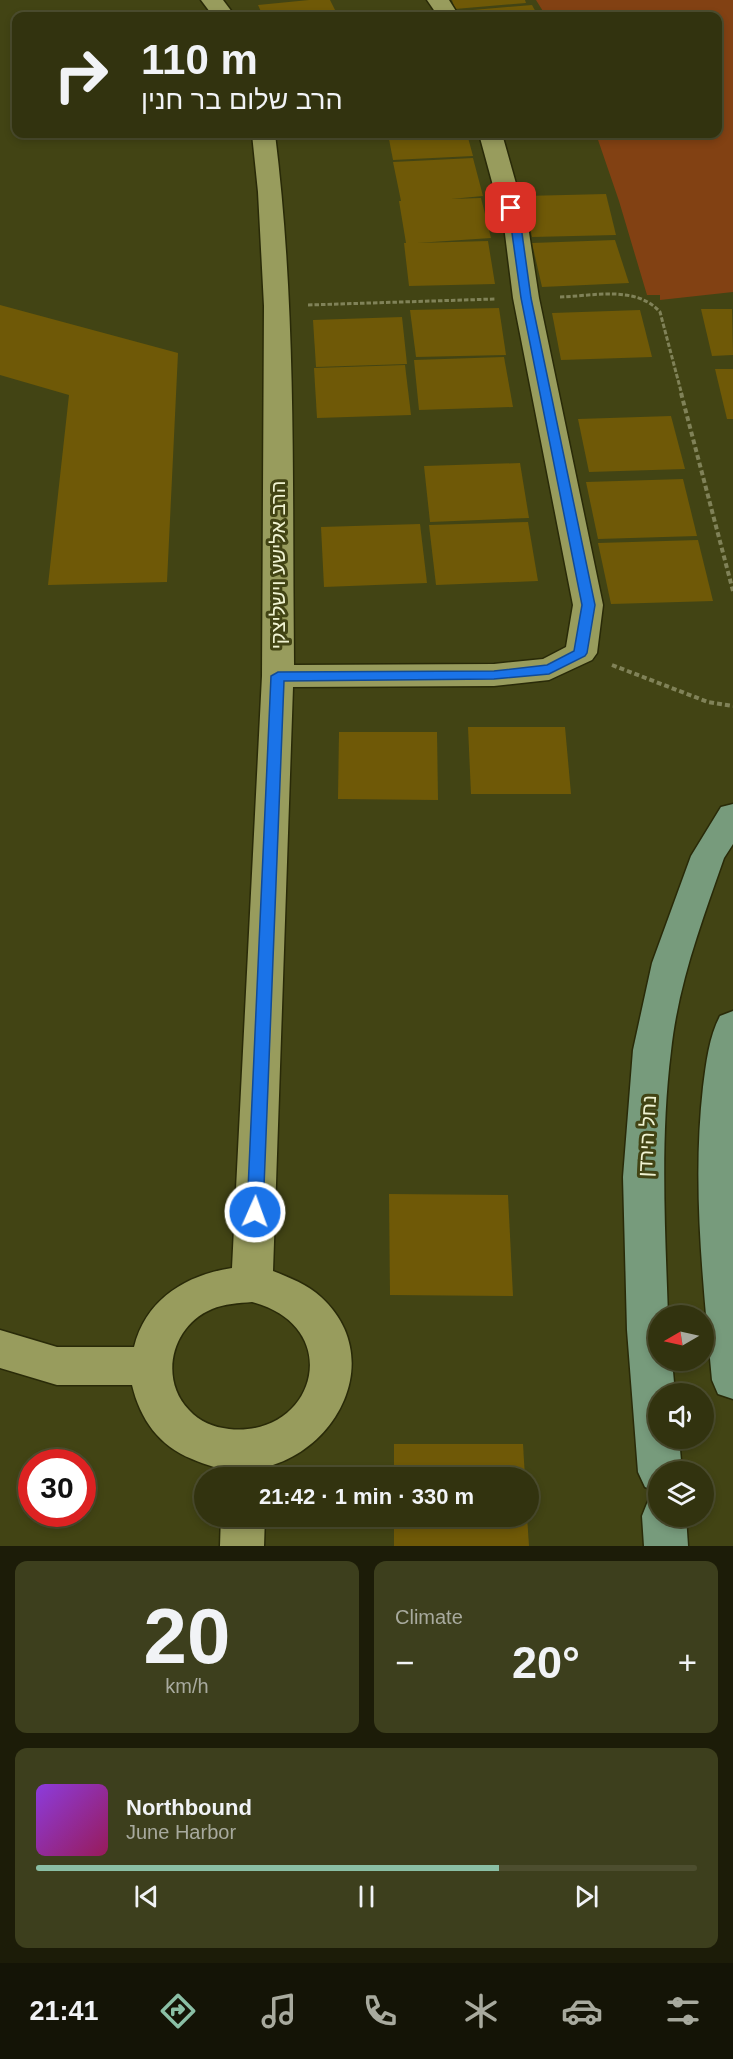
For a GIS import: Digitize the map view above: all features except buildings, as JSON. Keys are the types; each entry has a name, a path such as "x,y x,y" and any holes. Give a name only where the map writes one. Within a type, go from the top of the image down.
{"main road":[{"name":"נחל הירדן","path":"659,1461 648,1330 644,1177 652,1050 670,963 708,856 733,816"},
{"path":"733,1026 726,1052 717,1141 722,1272 733,1380"},
{"path":"665,1527 666,1546"}],"street":[{"name":"הרב אלישע וישליצקי","path":"252,1284 278,676 277,306 270,192 263,138"},
{"path":"278,676 494,675 549,669 580,653 588,605 526,298 516,226 491,138"},
{"path":"252,1284 268,1287 295,1298 316,1318 329,1344 331,1373 323,1399 304,1424 246,1464 222,1450 192,1440 168,1421 153,1395 149,1366 154,1343 170,1317 193,1298 222,1286 252,1284"},
{"path":"0,1349 57,1366 149,1366"},
{"path":"242,1546 243,1527"}],"path":[{"path":"580,653 708,702 733,706"}],"shaded area":[{"path":"536,0 733,0 733,292 660,300 660,295 647,295 597,138 722,138 722,12 544,12"}],"route":[{"path":"255,1212 278,676 494,675 549,669 580,653 588,605 526,298 516,226 511,208"}]}
